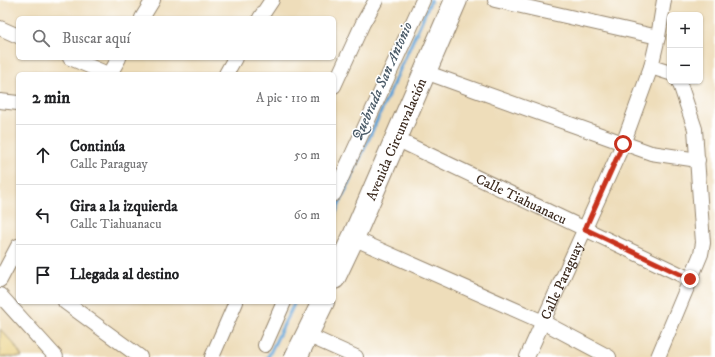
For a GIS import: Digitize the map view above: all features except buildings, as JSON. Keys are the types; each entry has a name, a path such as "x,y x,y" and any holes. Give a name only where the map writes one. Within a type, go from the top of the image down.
{"highway":[{"name":"Avenida Circunvalación","path":"336,274 353,238 456,0"},
{"path":"296,357 322,304"}],"street":[{"path":"143,16 152,0"},
{"path":"261,16 272,0"},
{"path":"336,82 363,23 376,0"},
{"path":"336,190 423,0"},
{"path":"494,0 658,38"},
{"name":"Calle Paraguay","path":"527,357 623,144 651,67 658,38 664,0"},
{"path":"0,28 16,35"},
{"path":"75,60 104,72"},
{"path":"110,72 118,60"},
{"path":"227,72 234,60"},
{"path":"651,67 667,72"},
{"path":"425,72 623,144 651,153 698,160"},
{"path":"658,357 701,254 703,243 695,129 680,84"},
{"path":"0,101 16,103"},
{"name":"Calle Tiahuanacu","path":"396,139 690,279"},
{"path":"353,238 543,322 609,357"},
{"path":"0,280 16,250"},
{"path":"0,295 56,357"},
{"path":"68,304 140,357"},
{"path":"212,357 235,304"},
{"path":"265,345 283,304"},
{"path":"307,335 356,357"}],"sand":[{"path":"0,329 14,344 22,357 0,357"}],"waterway":[{"name":"Quebrada San Antonio","path":"336,212 431,0"},
{"name":"Quebrada San Antonio","path":"268,357 294,304"}],"route":[{"path":"623,144 585,229 690,279"}]}
